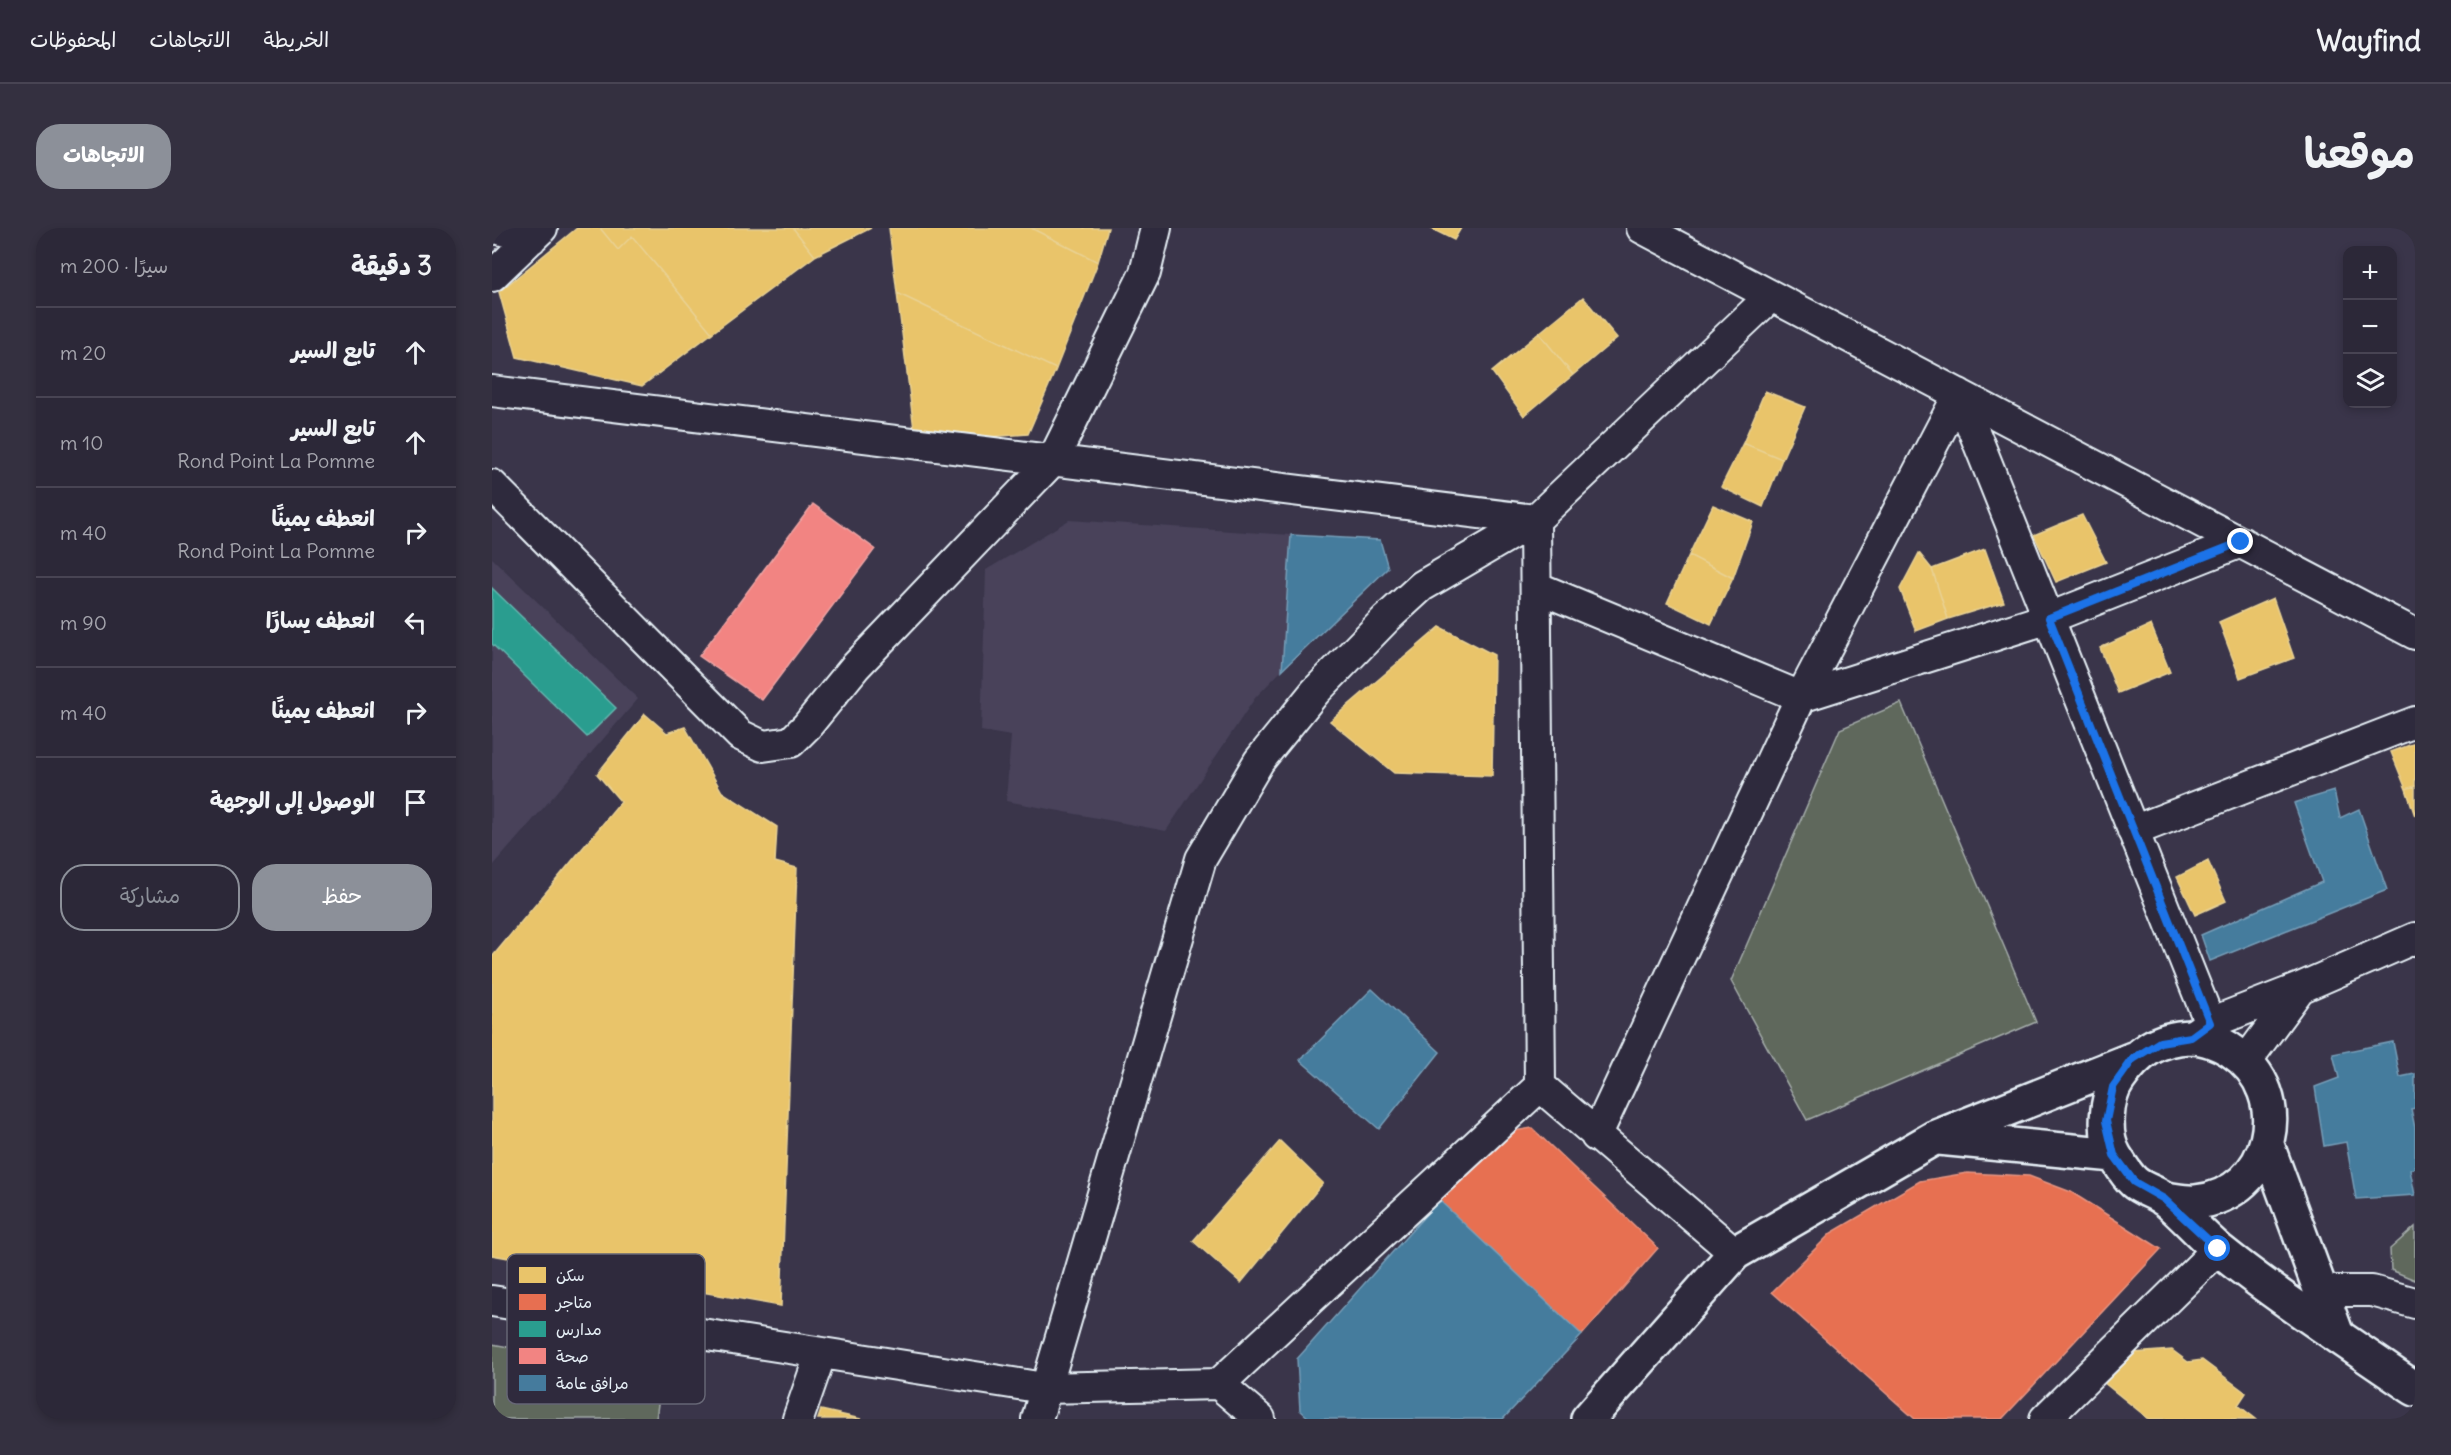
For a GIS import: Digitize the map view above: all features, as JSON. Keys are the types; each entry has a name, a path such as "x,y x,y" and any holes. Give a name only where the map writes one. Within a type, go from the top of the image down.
{"main road":[{"path":"1588,1419 1735,1252 1934,1138 2133,1059 2160,1042 2200,1030 2247,1060 2265,1086 2271,1115 2267,1145 2251,1173 2226,1193 2196,1202 2164,1199"},
{"path":"2133,1059 2113,1087 2106,1121 2114,1155 2134,1182 2164,1199 2218,1249 2415,1389"},
{"path":"1934,1138 2114,1155"},
{"path":"2267,1145 2337,1335"}],"street":[{"path":"496,228 537,234"},
{"path":"492,484 740,735 763,746 791,742 855,667 1053,460 1145,273 1156,228"},
{"path":"1642,228 2415,634"},
{"path":"492,276 537,234"},
{"path":"1037,1419 1044,1388 1201,859 1258,761 1315,692 1386,619 1422,586 1535,520 1771,296"},
{"path":"492,391 1535,520"},
{"path":"1959,394 2133,831 2200,1030 2415,938"},
{"path":"1596,1136 1801,697 1959,394"},
{"path":"705,1335 1044,1388 1220,1384 1540,1086 1535,520"},
{"path":"1536,587 1801,697 2049,618 2241,542"},
{"path":"2133,831 2415,722"},
{"path":"2247,1060 2301,988"},
{"path":"1540,1086 1735,1252"},
{"path":"2045,1419 2218,1249"},
{"path":"2321,1291 2372,1291 2415,1303"},
{"path":"492,1301 507,1303"},
{"path":"798,1419 821,1353"},
{"path":"1220,1384 1260,1419"}],"shaded area":[{"path":"1069,520 1291,535 1282,670 1255,698 1166,831 1006,801 1011,736 981,731 986,570"},
{"path":"492,558 638,699 492,867"}],"green space":[{"path":"1901,703 2036,1022 1807,1120 1731,981 1840,729"},
{"path":"2415,1227 2415,1280 2391,1270 2390,1249"},
{"path":"492,1344 507,1347 507,1404 658,1404 656,1419 492,1419"}],"building: سكن":[{"path":"577,228 600,228 618,250 632,236 712,333 642,386 517,357 499,292"},
{"path":"600,228 793,228 815,256 712,333 632,236 618,250"},
{"path":"793,228 871,228 815,256"},
{"path":"889,228 1031,228 1098,262 1056,369 897,293"},
{"path":"1031,228 1108,228 1098,262"},
{"path":"1430,228 1461,228 1454,240"},
{"path":"897,293 1056,369 1028,434 960,439 914,429"},
{"path":"1583,297 1617,338 1573,375 1539,333"},
{"path":"1539,333 1573,375 1524,416 1492,372"},
{"path":"1765,391 1805,407 1782,459 1743,443"},
{"path":"1743,443 1782,459 1763,507 1721,487"},
{"path":"1713,505 1753,522 1733,578 1689,555"},
{"path":"2082,515 2106,562 2056,582 2034,535"},
{"path":"1985,549 2004,602 1948,619 1932,569"},
{"path":"1919,553 1932,569 1948,619 1916,631 1900,589"},
{"path":"1689,555 1733,578 1711,624 1667,603"},
{"path":"2273,598 2294,658 2240,678 2219,622"},
{"path":"2151,625 2170,672 2118,693 2100,648"},
{"path":"1440,627 1494,655 1492,776 1394,773 1330,721"},
{"path":"645,714 667,733 685,727 722,792 777,827 775,862 797,868 781,1306 705,1293 705,1254 507,1254 507,1258 492,1255 492,957 621,802 597,774"},
{"path":"2415,743 2415,786 2406,789 2391,752"},
{"path":"2415,786 2415,816 2406,789"},
{"path":"2208,861 2226,901 2195,915 2177,877"},
{"path":"1280,1141 1323,1183 1241,1283 1193,1241"},
{"path":"2172,1350 2188,1362 2202,1360 2246,1393 2238,1405 2256,1419 2149,1419 2103,1382 2133,1353"},
{"path":"821,1410 861,1419 818,1419"}],"building: متاجر":[{"path":"1532,1128 1658,1248 1582,1335 1439,1200 1502,1133"},
{"path":"1967,1173 2029,1176 2071,1192 2161,1249 2002,1419 1915,1419 1772,1292 1831,1233 1920,1181"}],"building: مدارس":[{"path":"492,588 616,708 587,737 492,644"}],"building: صحة":[{"path":"813,504 875,549 762,700 699,656"}],"building: مرافق عامة":[{"path":"1291,535 1380,540 1388,568 1282,670"},
{"path":"2334,791 2340,818 2359,809 2387,890 2210,961 2201,935 2322,882 2294,803"},
{"path":"1372,989 1440,1052 1379,1129 1300,1060"},
{"path":"2393,1042 2400,1077 2415,1074 2415,1108 2411,1109 2415,1128 2415,1168 2410,1170 2415,1195 2356,1199 2346,1142 2324,1146 2315,1087 2339,1078 2333,1054"},
{"path":"1439,1200 1582,1335 1503,1419 1310,1419 1300,1410 1297,1359"}],"route":[{"path":"2218,1249 2164,1199 2134,1182 2114,1155 2106,1121 2113,1087 2133,1059 2160,1042 2191,1037 2210,1023 2049,618 2241,542"}]}
